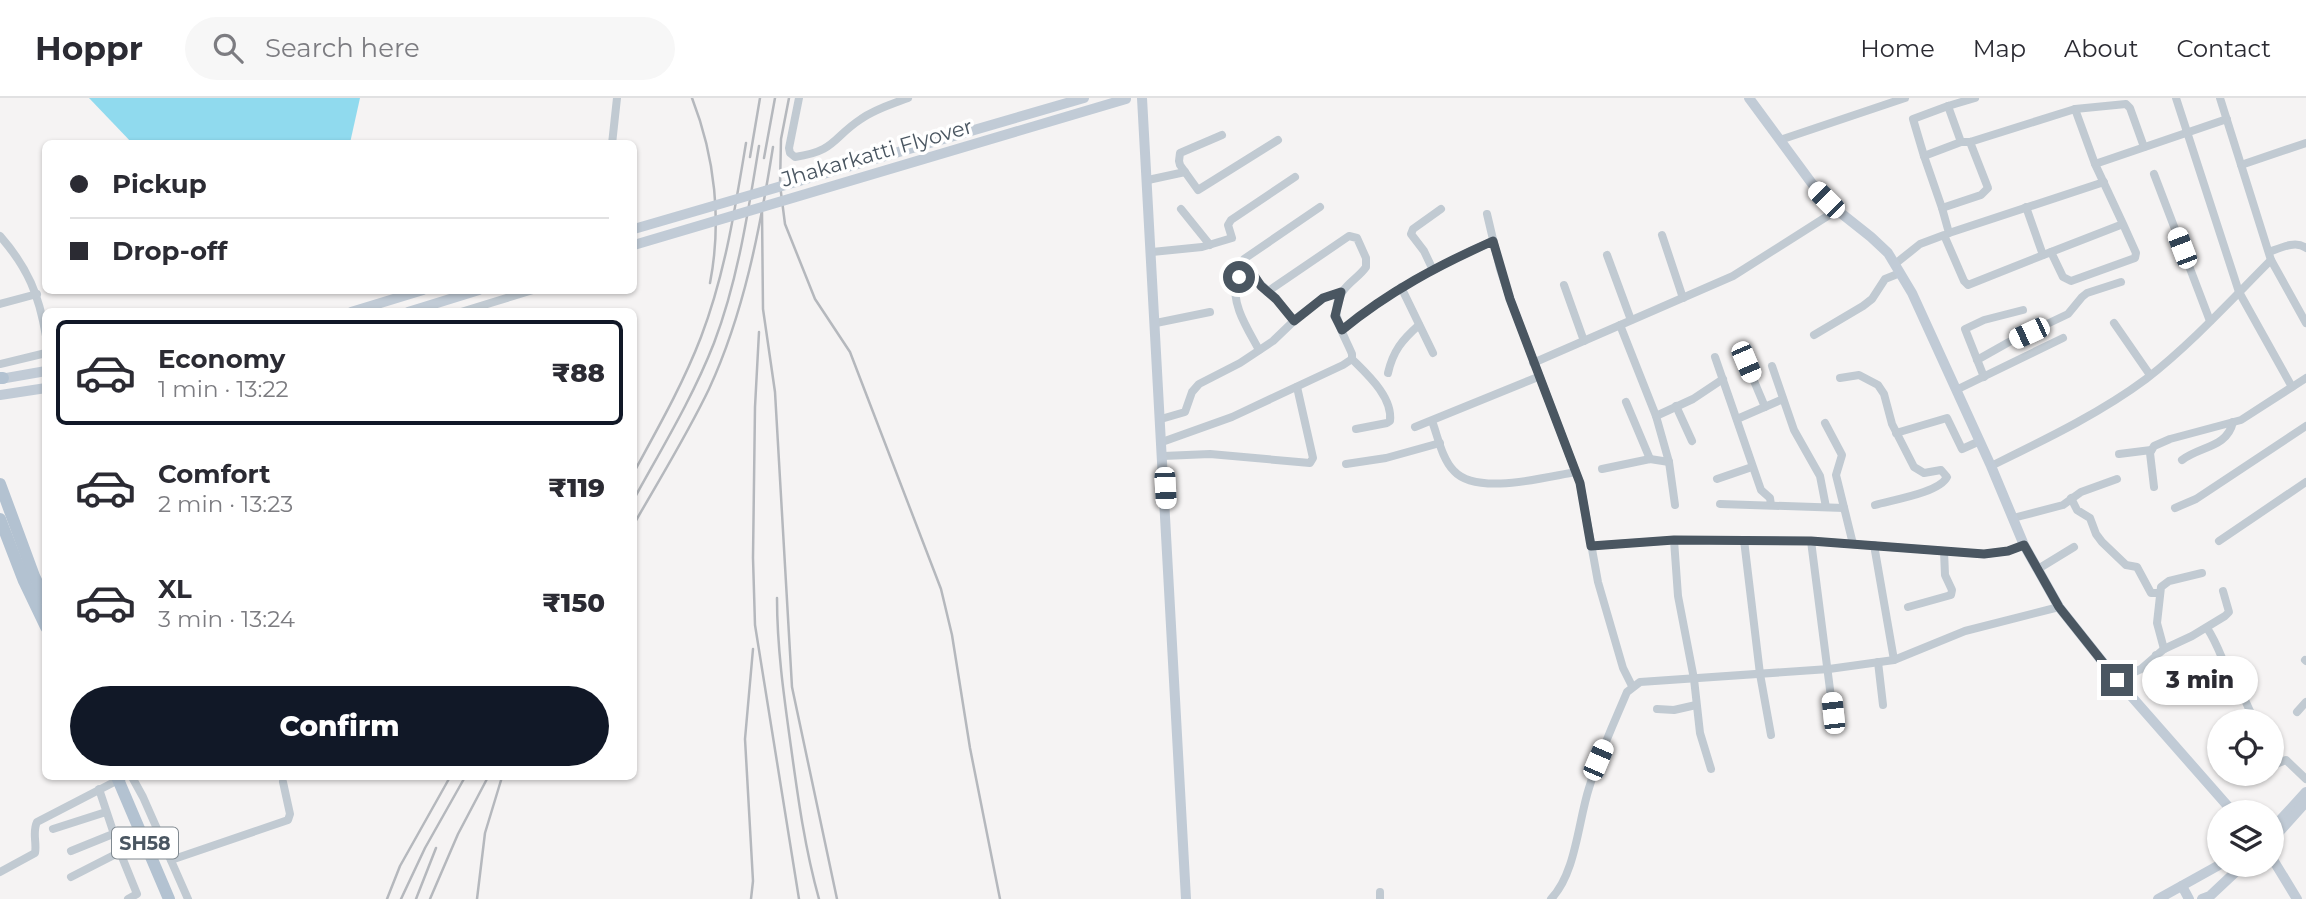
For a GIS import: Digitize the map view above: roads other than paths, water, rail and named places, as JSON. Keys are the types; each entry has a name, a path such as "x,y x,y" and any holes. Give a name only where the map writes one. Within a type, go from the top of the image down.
{"main road":[{"path":"0,484 42,593"},
{"path":"0,519 42,619"},
{"name":"SH58","path":"120,780 169,899"}],"street":[{"path":"612,140 617,98"},
{"path":"799,98 789,148 795,157 821,152 870,113 908,98"},
{"name":"Jhakarkatti Flyover","path":"637,228 1084,98"},
{"path":"1142,98 1186,899"},
{"path":"1749,98 1816,189 1888,253 1912,293 2024,545 2059,607 2117,680 2222,800"},
{"path":"1780,140 1905,98"},
{"path":"1975,98 1913,119 1942,208 1947,234 1964,281 1968,285 2123,224"},
{"path":"2176,98 2239,292 2292,387"},
{"path":"2220,98 2270,256 2306,323"},
{"name":"Jhakarkatti Flyover","path":"637,244 1128,99"},
{"path":"1924,156 2098,102 2129,105 2144,148"},
{"path":"1942,208 1982,195 1988,188 1948,106"},
{"path":"2026,207 2047,254 2063,277 2071,281 2135,258 2136,253 2095,164 2075,108"},
{"path":"2095,164 2227,119"},
{"path":"1222,135 1180,153 1179,161 1198,190 1278,140"},
{"path":"2241,164 2306,143"},
{"path":"1148,180 1185,172"},
{"path":"2154,174 2210,321"},
{"path":"1152,252 1186,250 1232,238 1228,225 1231,220 1294,177"},
{"path":"1814,335 1872,299 1885,279 1920,244 2104,182"},
{"path":"1294,321 1267,292 1244,260 1320,207"},
{"path":"1181,209 1210,245"},
{"path":"1433,270 1411,234 1413,229 1441,209"},
{"path":"1533,363 1683,299 1749,267 1837,210"},
{"path":"1486,214 1500,269 1583,494 1598,582 1623,668 1632,686"},
{"path":"1662,234 1683,299"},
{"path":"0,236 20,262 37,294 42,318"},
{"path":"1161,419 1185,412 1192,393 1199,384 1279,337 1323,298 1341,292 1366,267 1366,258 1357,238 1349,236 1267,292"},
{"path":"1342,330 1401,287 1493,241"},
{"path":"1991,466 2053,436 2127,392 2150,376 2210,321 2270,256 2295,244 2306,248"},
{"path":"1607,255 1631,320"},
{"path":"1251,271 1237,279 1235,286 1240,313 1259,350"},
{"path":"1977,360 2068,314 2087,293 2121,282"},
{"path":"1564,285 1584,341"},
{"path":"1401,287 1433,353"},
{"path":"1341,292 1335,316 1352,359 1382,394 1391,418 1382,425 1356,429"},
{"path":"0,303 37,294"},
{"path":"364,308 410,294"},
{"path":"421,308 466,294"},
{"path":"474,308 520,294"},
{"path":"1984,377 1965,332 1966,327 2023,310"},
{"path":"1156,323 1210,312"},
{"path":"2114,323 2150,376"},
{"path":"1388,373 1398,345 1419,325"},
{"path":"1619,325 1656,416 1669,462 1675,505"},
{"path":"1956,390 2063,338"},
{"path":"0,364 42,354"},
{"path":"1715,357 1752,467 1761,490 1770,498 1771,505"},
{"path":"1162,442 1232,417 1352,359"},
{"path":"1746,362 1765,407"},
{"path":"1772,366 1794,430 1820,476 1826,507"},
{"path":"1,378 42,372"},
{"path":"1840,378 1859,375 1878,384 1884,394 1896,433 1914,467 1924,473 1941,470 1946,480 1924,492 1875,505"},
{"path":"1415,427 1538,377"},
{"path":"2119,453 2151,450 2159,442 2252,414 2306,378"},
{"path":"1656,416 1693,399 1723,379"},
{"path":"1163,456 1218,455 1310,463 1313,458 1297,387"},
{"path":"0,395 42,389"},
{"path":"1737,419 1783,399"},
{"path":"1626,402 1650,459"},
{"path":"1676,406 1692,441"},
{"path":"1896,433 1947,418 1962,449 1980,441"},
{"path":"1432,421 1446,460 1454,472 1478,482 1500,483 1576,472"},
{"path":"2182,460 2221,442 2231,431 2232,422"},
{"path":"1825,423 1842,455 1836,475 1853,544"},
{"path":"2175,508 2196,499 2306,426"},
{"path":"1346,464 1386,458 1440,443"},
{"path":"2151,450 2154,488"},
{"path":"1602,469 1650,459 1669,462"},
{"path":"1717,479 1752,467"},
{"path":"2013,518 2063,505 2093,487 2117,479"},
{"path":"2219,541 2306,482"},
{"path":"2071,498 2077,510 2090,518 2102,542 2126,565 2137,567 2151,593 2160,593"},
{"path":"1720,504 1844,508"},
{"path":"1591,546 1674,540 1811,541 1997,553 2024,545"},
{"path":"1674,540 1678,596 1694,679 1701,741 1711,769"},
{"path":"1744,540 1760,674 1771,735"},
{"path":"1811,541 1833,713"},
{"path":"1874,545 1894,660"},
{"path":"2038,569 2074,547"},
{"path":"1908,607 1951,595 1952,590 1945,575 1944,551"},
{"path":"2164,649 2157,623 2160,593 2164,584 2202,573"},
{"path":"2117,680 2147,666 2164,649 2225,616 2228,612 2223,591"},
{"path":"1551,899 1563,884 1598,760 1632,686 1640,682 1760,674 1894,660 1965,631 2059,607"},
{"path":"2207,628 2249,709"},
{"path":"2156,655 2164,678 2166,695"},
{"path":"1878,662 1883,705"},
{"path":"2297,712 2306,702"},
{"path":"1657,709 1674,710 1696,705"},
{"path":"2284,761 2291,762 2306,779"},
{"path":"0,872 35,853 37,845 34,832 37,822 120,780"},
{"path":"135,780 188,899"},
{"path":"172,860 288,820 290,814 283,782"},
{"path":"99,789 113,834 137,894 128,899"},
{"path":"2284,816 2306,792"},
{"path":"2284,827 2306,802"},
{"path":"53,829 106,812"},
{"path":"71,851 113,834"},
{"path":"71,877 120,852"},
{"path":"2158,899 2207,872"},
{"path":"2207,898 2228,877"},
{"path":"2284,877 2297,899"},
{"path":"2182,886 2189,899"}],"water":[{"path":"89,98 360,98 351,140 129,140"}],"railway":[{"path":"692,98 706,143 714,189 716,213 710,283"},
{"path":"750,157 760,98"},
{"path":"764,158 775,98"},
{"path":"789,98 781,139 780,185 785,224 815,299 850,352 941,589 952,635 970,748 1000,899"},
{"path":"637,466 670,406 701,337 717,289 746,143"},
{"path":"637,494 687,403 714,343 736,270 759,146"},
{"path":"637,519 692,423 732,331 749,270 773,147"},
{"path":"762,212 763,309 775,392 792,687 837,899"},
{"path":"759,332 755,407 755,625 799,899"},
{"path":"777,598 781,672 794,766 806,842 819,899"},
{"path":"751,899 753,881 745,739 753,649"},
{"path":"387,899 400,866 448,780"},
{"path":"401,899 425,848 463,780"},
{"path":"430,899 458,834 486,780"},
{"path":"477,899 485,833 501,780"},
{"path":"416,899 436,848"}]}
